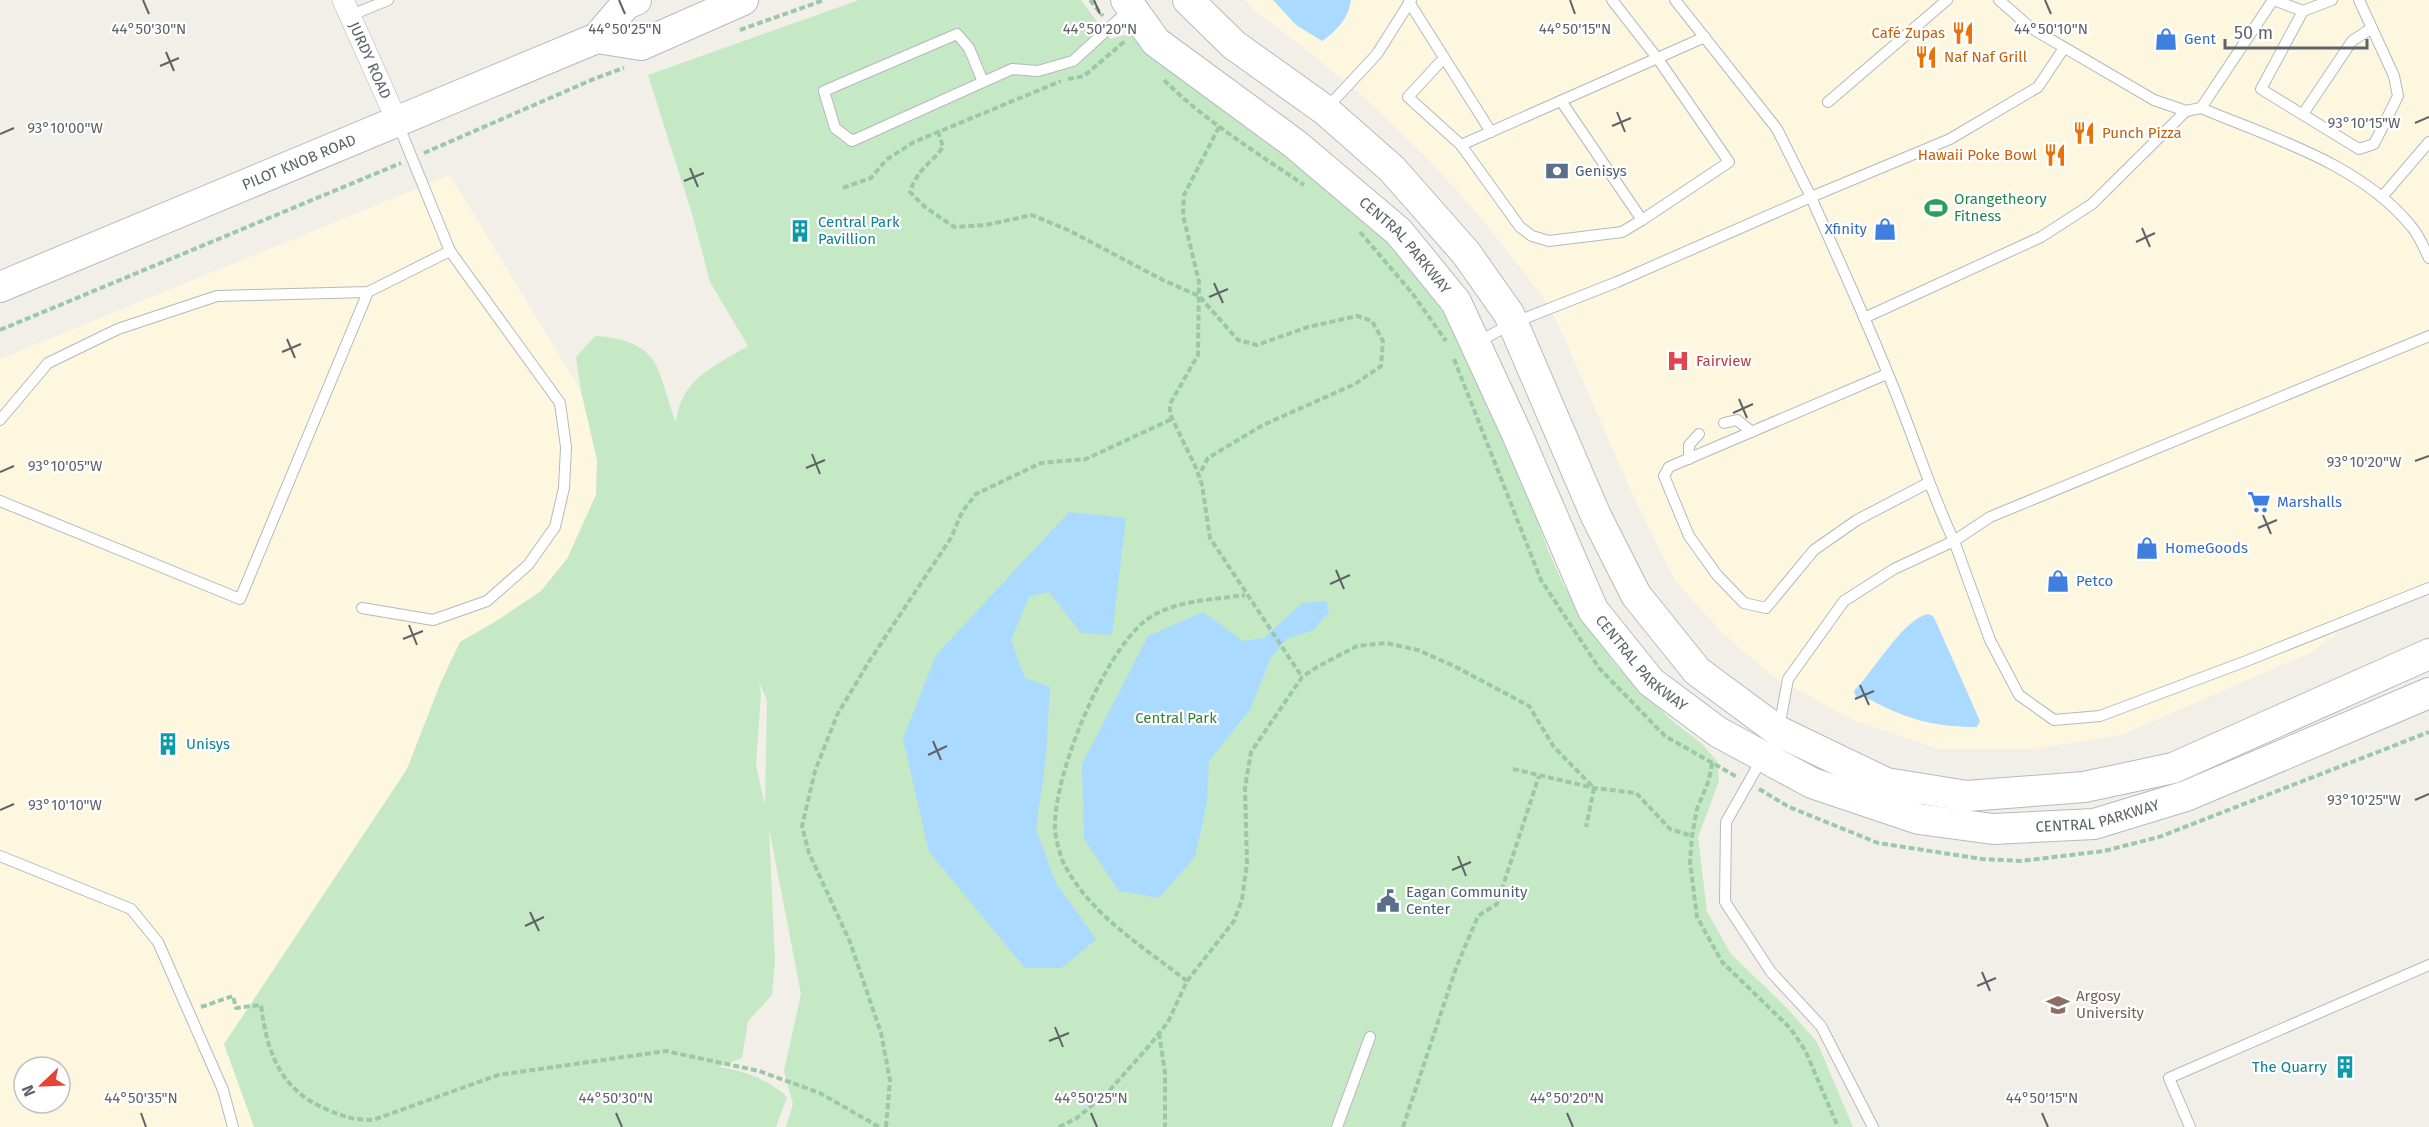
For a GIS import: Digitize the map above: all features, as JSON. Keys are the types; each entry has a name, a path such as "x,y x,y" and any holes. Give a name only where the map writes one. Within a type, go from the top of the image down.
{"street":[{"name":"PILOT KNOB ROAD","path":"0,287 597,38 626,4 636,0"},
{"path":"597,38 641,45 743,0"},
{"name":"CENTRAL PARKWAY","path":"1188,0 1234,45 1325,110 1392,170 1466,253 1513,323 1596,516 1636,595 1697,671 1812,783 1919,819 1993,829 2094,824 2186,796 2429,693"},
{"name":"CENTRAL PARKWAY","path":"1129,4 1156,42 1295,144 1399,232 1456,302 1517,434 1593,610 1651,682 1718,732 1771,744 1886,783 1967,796 2084,788 2173,768 2429,654"},
{"name":"JURDY ROAD","path":"346,8 397,121"}],"lane":[{"path":"346,8 388,0"},
{"path":"1444,58 1408,97 1461,145 1520,227 1532,236 1549,241 1622,232 1729,162 1658,59 1612,0"},
{"path":"1675,0 1777,129 1864,318 1928,483 1954,541 1990,640 2019,695 2054,720 2100,716 2249,660 2429,588"},
{"path":"1828,102 1947,0"},
{"path":"1999,0 2031,28 2154,100 2186,111 2201,108 2328,160 2382,197 2413,228 2429,258"},
{"path":"2201,108 2273,0 2303,11 2332,0"},
{"path":"2303,11 2261,89 2360,149 2374,144 2398,96 2394,76 2359,0"},
{"path":"1325,110 1377,54 1410,1 1491,132"},
{"path":"982,82 969,48 957,34 824,91 826,106 835,128 852,141 1012,69 1038,71 1073,61 1129,4"},
{"path":"2303,114 2352,41 2372,28"},
{"path":"1461,145 1705,38"},
{"path":"1475,343 1513,323 1617,282 1810,197 1950,139 2038,87 2064,48"},
{"path":"1561,101 1642,220"},
{"path":"1864,318 2041,237 2092,204 2186,111"},
{"path":"362,608 433,620 487,602 528,565 555,527 564,488 566,457 560,403 450,251 397,121"},
{"path":"2382,197 2429,142"},
{"path":"0,420 48,363 118,329 217,296 368,292 450,251"},
{"path":"0,501 240,599 368,292"},
{"path":"1873,1127 1821,1026 1771,972 1725,902 1726,822 1771,744 1788,679 1844,601 1894,569 1954,541 1990,517 2429,336"},
{"path":"1887,374 1669,467 1664,476 1689,536 1717,576 1744,603 1766,608 1814,550 1857,520 1928,483"},
{"path":"1724,423 1737,420 1752,432"},
{"path":"1689,459 1689,445 1699,434"},
{"path":"0,856 131,909 158,942 222,1090 233,1127"},
{"path":"2190,1127 2169,1078 2429,964"},
{"path":"1337,1127 1370,1037"}],"path":[{"path":"843,188 871,178 886,160 914,142 1063,81 1084,76 1125,41"},
{"path":"1219,127 1184,195 1183,215 1199,282 1198,355 1170,404 1170,414 1199,475 1207,510 1210,538 1245,595 1302,677"},
{"path":"938,131 943,147 934,159 916,174 910,192 925,207 954,227 986,225 1032,215 1068,230 1163,280 1199,296 1238,340 1257,345 1308,327 1357,316 1372,321 1383,341 1381,366 1355,384 1254,431 1208,458 1199,475"},
{"path":"886,1127 890,1080 881,1033 850,942 809,853 802,826 814,771 843,706 870,660 951,538 962,512 976,494 1041,463 1086,459 1172,419"},
{"path":"1187,981 1097,911 1071,876 1062,859 1055,831 1059,793 1074,740 1104,676 1123,645 1145,621 1171,607 1245,595"},
{"path":"1059,1127 1077,1118 1109,1091 1159,1033 1168,1022 1187,981 1234,921 1242,899 1247,864 1245,788 1251,752 1302,677 1357,646 1386,643 1418,650 1456,667 1528,706 1554,747 1594,789"},
{"path":"1513,769 1594,789 1636,793 1670,829 1692,836"},
{"path":"1403,1127 1456,968 1478,916 1497,904 1539,776"},
{"path":"1586,827 1594,789"},
{"path":"201,1007 233,996 236,1008 261,1005 264,1032 273,1059 290,1087 317,1105 353,1120 373,1120 498,1075 666,1051 759,1071 820,1093 879,1127"},
{"path":"1159,1033 1165,1073 1165,1127"},
{"path":"367,1127 373,1120"}],"shaded area":[{"path":"1245,0 2429,0 2429,583 2379,603 2310,653 2121,735 2034,749 1939,749 1854,720 1775,678 1722,633 1674,579 1631,491 1558,324 1543,297 1479,215 1427,158 1364,97 1255,11"},
{"path":"450,175 581,391 597,460 596,495 567,559 541,591 460,642 441,682 407,769 276,994 224,1044 254,1127 0,1127 0,359"}],"green space":[{"name":"Central Park","path":"859,0 1081,0 1110,39 1133,33 1357,206 1414,267 1463,339 1512,448 1547,548 1564,586 1614,663 1670,719 1702,744 1717,761 1719,781 1698,837 1707,912 1731,954 1786,1007 1817,1042 1853,1127 786,1127 793,1104 784,1071 801,994 769,828 775,961 772,995 748,1021 742,1058 719,1067 755,1077 772,1085 787,1097 776,1127 254,1127 224,1044 407,769 441,682 460,642 541,591 567,559 596,495 597,460 581,391 576,357 595,336 619,339 642,349 656,365 676,422 679,407 692,384 701,375 748,346 710,282 693,217 648,75","holes":["759,682 767,700 765,806 756,765 761,694"]}],"water":[{"path":"1273,0 1351,0 1348,12 1341,23 1322,41 1296,25"},
{"path":"1069,512 1126,518 1112,635 1081,633 1049,592 1029,597 1011,640 1025,678 1050,687 1046,757 1036,829 1056,883 1096,939 1062,968 1025,968 929,852 903,739 936,655"},
{"path":"1326,601 1329,613 1312,631 1288,638 1271,657 1250,710 1209,761 1207,803 1195,857 1159,898 1119,891 1084,839 1082,764 1148,636 1203,612 1243,641 1264,638 1302,603"},
{"path":"1928,614 1933,616 1937,624 1980,721 1977,727 1960,727 1918,720 1863,696 1856,697 1854,691 1899,635 1909,625"}],"place":[{"name":"Café Zupas","path":"1963,33"},
{"name":"Gent","path":"2166,39"},
{"name":"Naf Naf Grill","path":"1926,57"},
{"name":"Punch Pizza","path":"2084,133"},
{"name":"Hawaii Poke Bowl","path":"2055,155"},
{"name":"Genisys","path":"1557,171"},
{"name":"Orangetheory Fitness","path":"1936,208"},
{"name":"Xfinity","path":"1885,229"},
{"name":"Central Park Pavillion","path":"800,231"},
{"name":"Fairview","path":"1678,361"},
{"name":"Marshalls","path":"2259,502"},
{"name":"HomeGoods","path":"2147,548"},
{"name":"Petco","path":"2058,581"},
{"name":"Unisys","path":"168,744"},
{"name":"Eagan Community Center","path":"1388,901"},
{"name":"Argosy University","path":"2058,1005"},
{"name":"The Quarry","path":"2345,1067"}]}
